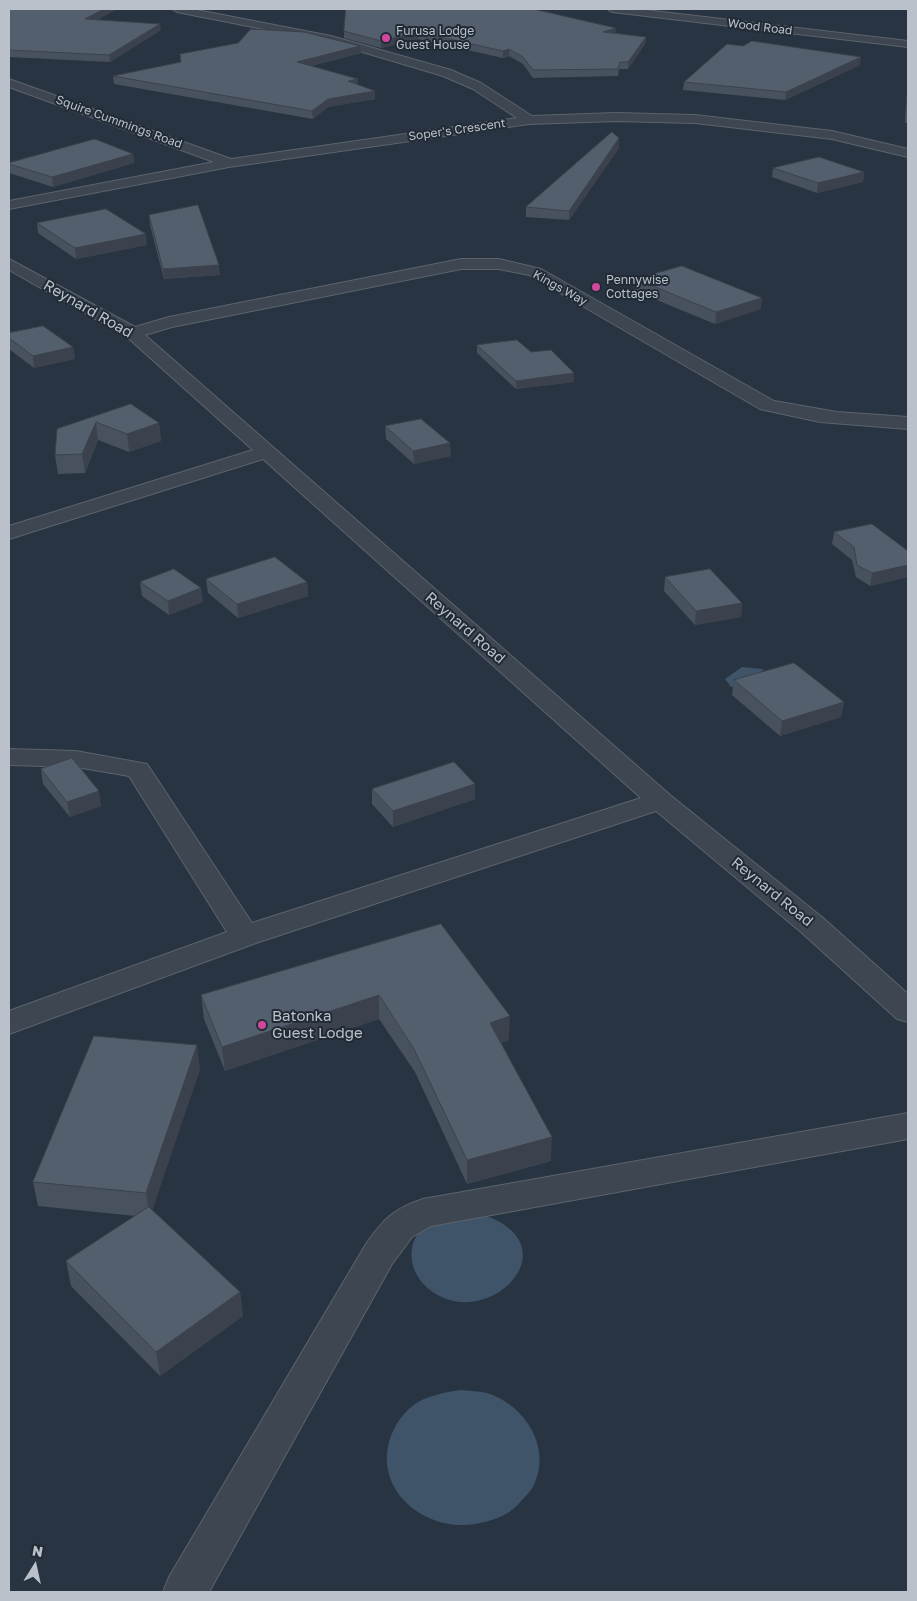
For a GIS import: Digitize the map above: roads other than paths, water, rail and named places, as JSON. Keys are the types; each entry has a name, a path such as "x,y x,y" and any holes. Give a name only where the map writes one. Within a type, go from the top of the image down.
{"street":[{"path":"177,9 331,39 447,73 477,86 529,120"},
{"name":"Wood Road","path":"612,9 908,44"},
{"name":"Squire Cummings Road","path":"9,82 229,163"},
{"name":"Soper's Crescent","path":"9,205 229,163 529,120 644,117 695,119 832,135 908,153"},
{"name":"Kings Way","path":"133,333 169,322 461,264 484,262 512,264 535,272 767,405 806,415 908,423"},
{"name":"Reynard Road","path":"12,269 133,333 660,801 812,925 906,1006"},
{"path":"9,533 266,452"},
{"path":"9,757 76,758 138,770 245,936"},
{"path":"9,1023 245,936 660,801"},
{"path":"185,1592 379,1254 399,1227 423,1213 908,1126"}],"water":[{"path":"742,667 763,669 761,678 745,685 731,687 725,679"},
{"path":"478,1213 507,1227 521,1244 522,1262 513,1280 497,1293 476,1301 453,1301 430,1290 417,1275 413,1267 412,1258 414,1240 419,1232 431,1223"},
{"path":"461,1390 487,1393 513,1407 532,1429 540,1456 539,1471 534,1485 518,1505 503,1516 492,1520 459,1525 438,1522 420,1513 405,1501 394,1486 388,1468 388,1448 395,1427 414,1404 433,1396"}],"place":[{"name":"Furusa Lodge Guest House","path":"386,38"},
{"name":"Pennywise Cottages","path":"596,287"},
{"name":"Batonka Guest Lodge","path":"262,1025"}]}
